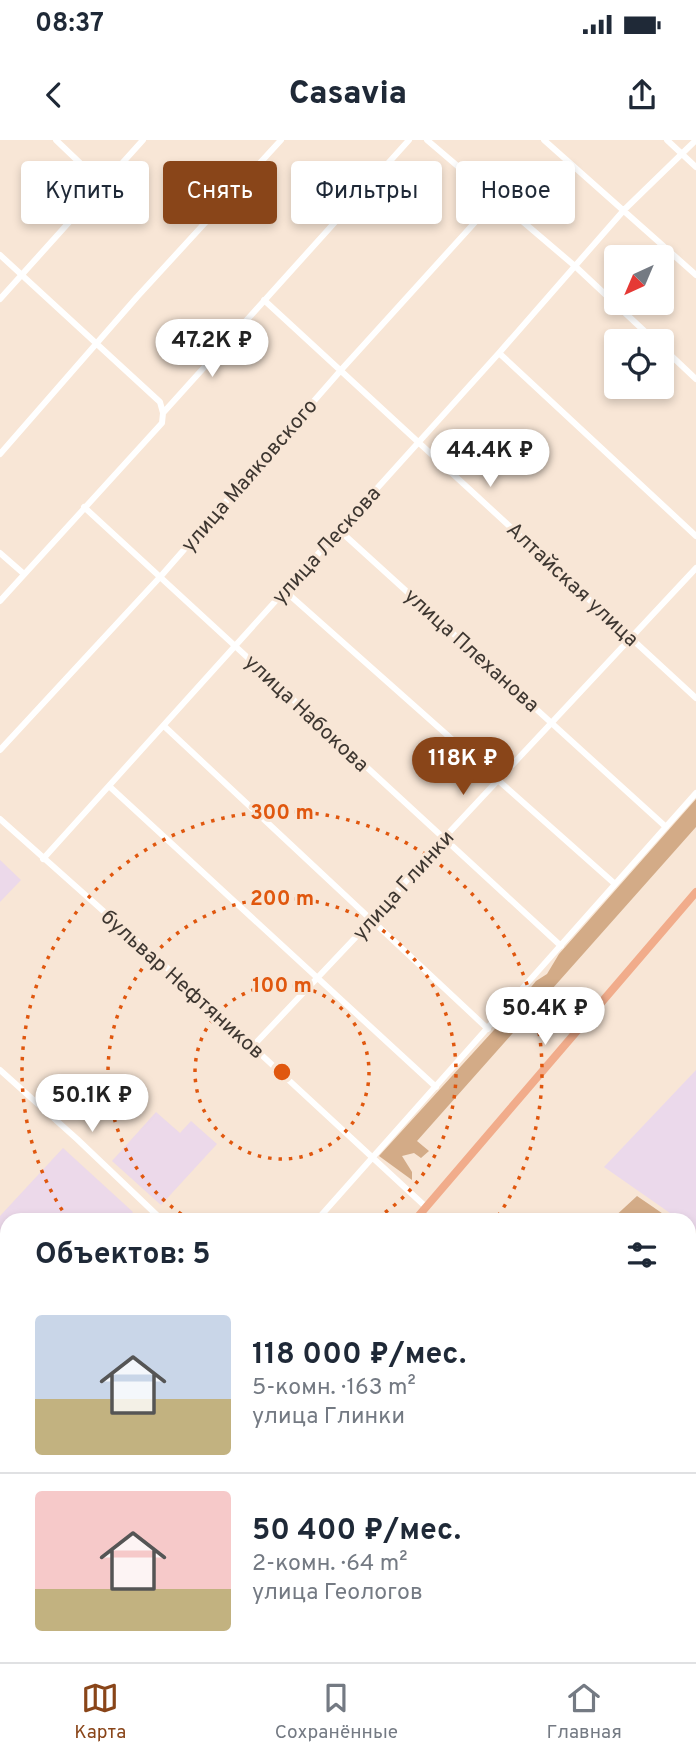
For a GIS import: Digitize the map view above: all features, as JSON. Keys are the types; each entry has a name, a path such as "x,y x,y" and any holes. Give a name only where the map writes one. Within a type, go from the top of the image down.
{"main road":[{"path":"421,1213 696,892"}],"street":[{"path":"56,140 78,161"},
{"path":"123,161 143,140"},
{"path":"0,454 137,297 281,140"},
{"path":"163,413 409,140"},
{"path":"426,140 456,165"},
{"path":"544,140 696,275"},
{"path":"667,140 696,167"},
{"name":"улица Лескова","path":"43,859 499,354 624,210 696,140"},
{"path":"0,299 67,224"},
{"name":"улица Маяковского","path":"0,750 161,576 341,370 473,224"},
{"path":"527,224 642,329"},
{"path":"0,255 160,402 163,413 162,423 0,601"},
{"name":"Алтайская улица","path":"264,300 696,698"},
{"path":"499,354 696,536"},
{"path":"674,358 696,379"},
{"name":"улица Набокова","path":"84,507 561,946"},
{"name":"улица Плеханова","path":"339,530 666,827"},
{"path":"0,553 24,574"},
{"name":"улица Глинки","path":"251,1047 372,920 551,721 696,568"},
{"path":"285,591 615,884"},
{"path":"164,726 488,1029"},
{"path":"109,786 436,1087"},
{"path":"324,1213 696,793"},
{"name":"бульвар Нефтяников","path":"0,819 426,1207"},
{"path":"0,1070 155,1213"}],"shaded area":[{"path":"696,799 696,827 417,1141 429,1151 421,1158 414,1153 402,1156 412,1172 412,1180 379,1156 536,981 547,974 559,954"},
{"path":"0,860 21,880 0,902"},
{"path":"696,1070 696,1213 670,1213 604,1167"},
{"path":"156,1112 180,1133 191,1121 217,1144 161,1205 112,1161"},
{"path":"63,1148 133,1212 132,1213 3,1213"},
{"path":"637,1196 662,1213 619,1213"}]}
